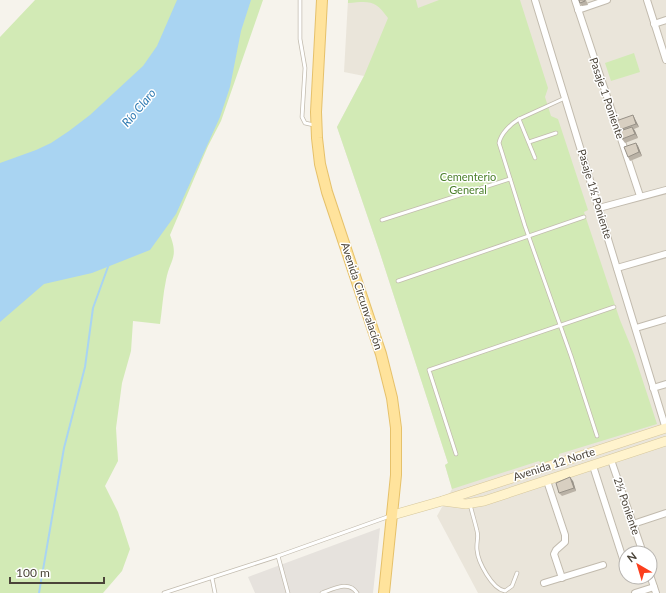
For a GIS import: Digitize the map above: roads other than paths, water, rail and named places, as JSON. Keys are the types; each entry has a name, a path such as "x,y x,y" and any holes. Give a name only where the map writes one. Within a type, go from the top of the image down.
{"main road":[{"name":"Avenida Circunvalación","path":"322,0 316,98 316,125 322,176 381,354 392,398 396,428 397,459 393,515 384,593"},
{"name":"Avenida 12 Norte","path":"393,515 666,428"},
{"name":"Avenida 12 Norte","path":"442,500 460,504 470,504 484,501 666,441"},
{"path":"520,475 524,489"}],"street":[{"name":"Pasaje 1½ Poniente","path":"535,0 666,428"},
{"name":"Pasaje 1 Poniente","path":"575,0 640,196"},
{"path":"578,10 607,0"},
{"path":"646,0 666,60"},
{"path":"654,24 666,20"},
{"path":"599,208 666,190"},
{"path":"617,268 666,254"},
{"path":"636,328 666,318"},
{"path":"653,388 666,384"},
{"name":"2½ Poniente","path":"611,460 640,545"},
{"path":"593,466 618,545"},
{"path":"547,481 566,537 565,542 556,550 554,554 562,578"},
{"path":"633,524 666,513"},
{"path":"544,583 603,565"},
{"path":"635,593 655,590"}],"lane":[{"path":"300,0 300,39 305,68 302,117 305,123 316,125"},
{"path":"566,98 513,123 505,132 499,143 597,436"},
{"path":"519,119 535,158"},
{"path":"529,142 556,133"},
{"path":"382,220 510,179"},
{"path":"398,281 584,217"},
{"path":"456,454 429,370 614,306"},
{"path":"470,504 478,533 476,544 478,559 493,584 500,591 505,591 512,586 517,573"},
{"path":"164,593 278,556 393,515"},
{"path":"278,556 288,593"},
{"path":"212,578 214,593"},
{"path":"322,593 341,586 348,586 358,593"}],"water":[{"name":"Río Claro","path":"177,0 251,0 241,31 230,87 220,117 176,214 150,250 92,273 44,284 0,322 0,163 51,143 90,115 143,66 157,46"}],"waterway":[{"path":"39,593 64,448 85,367 93,308 109,264"}],"park label":[{"name":"Cementerio General","path":"468,183"}]}
